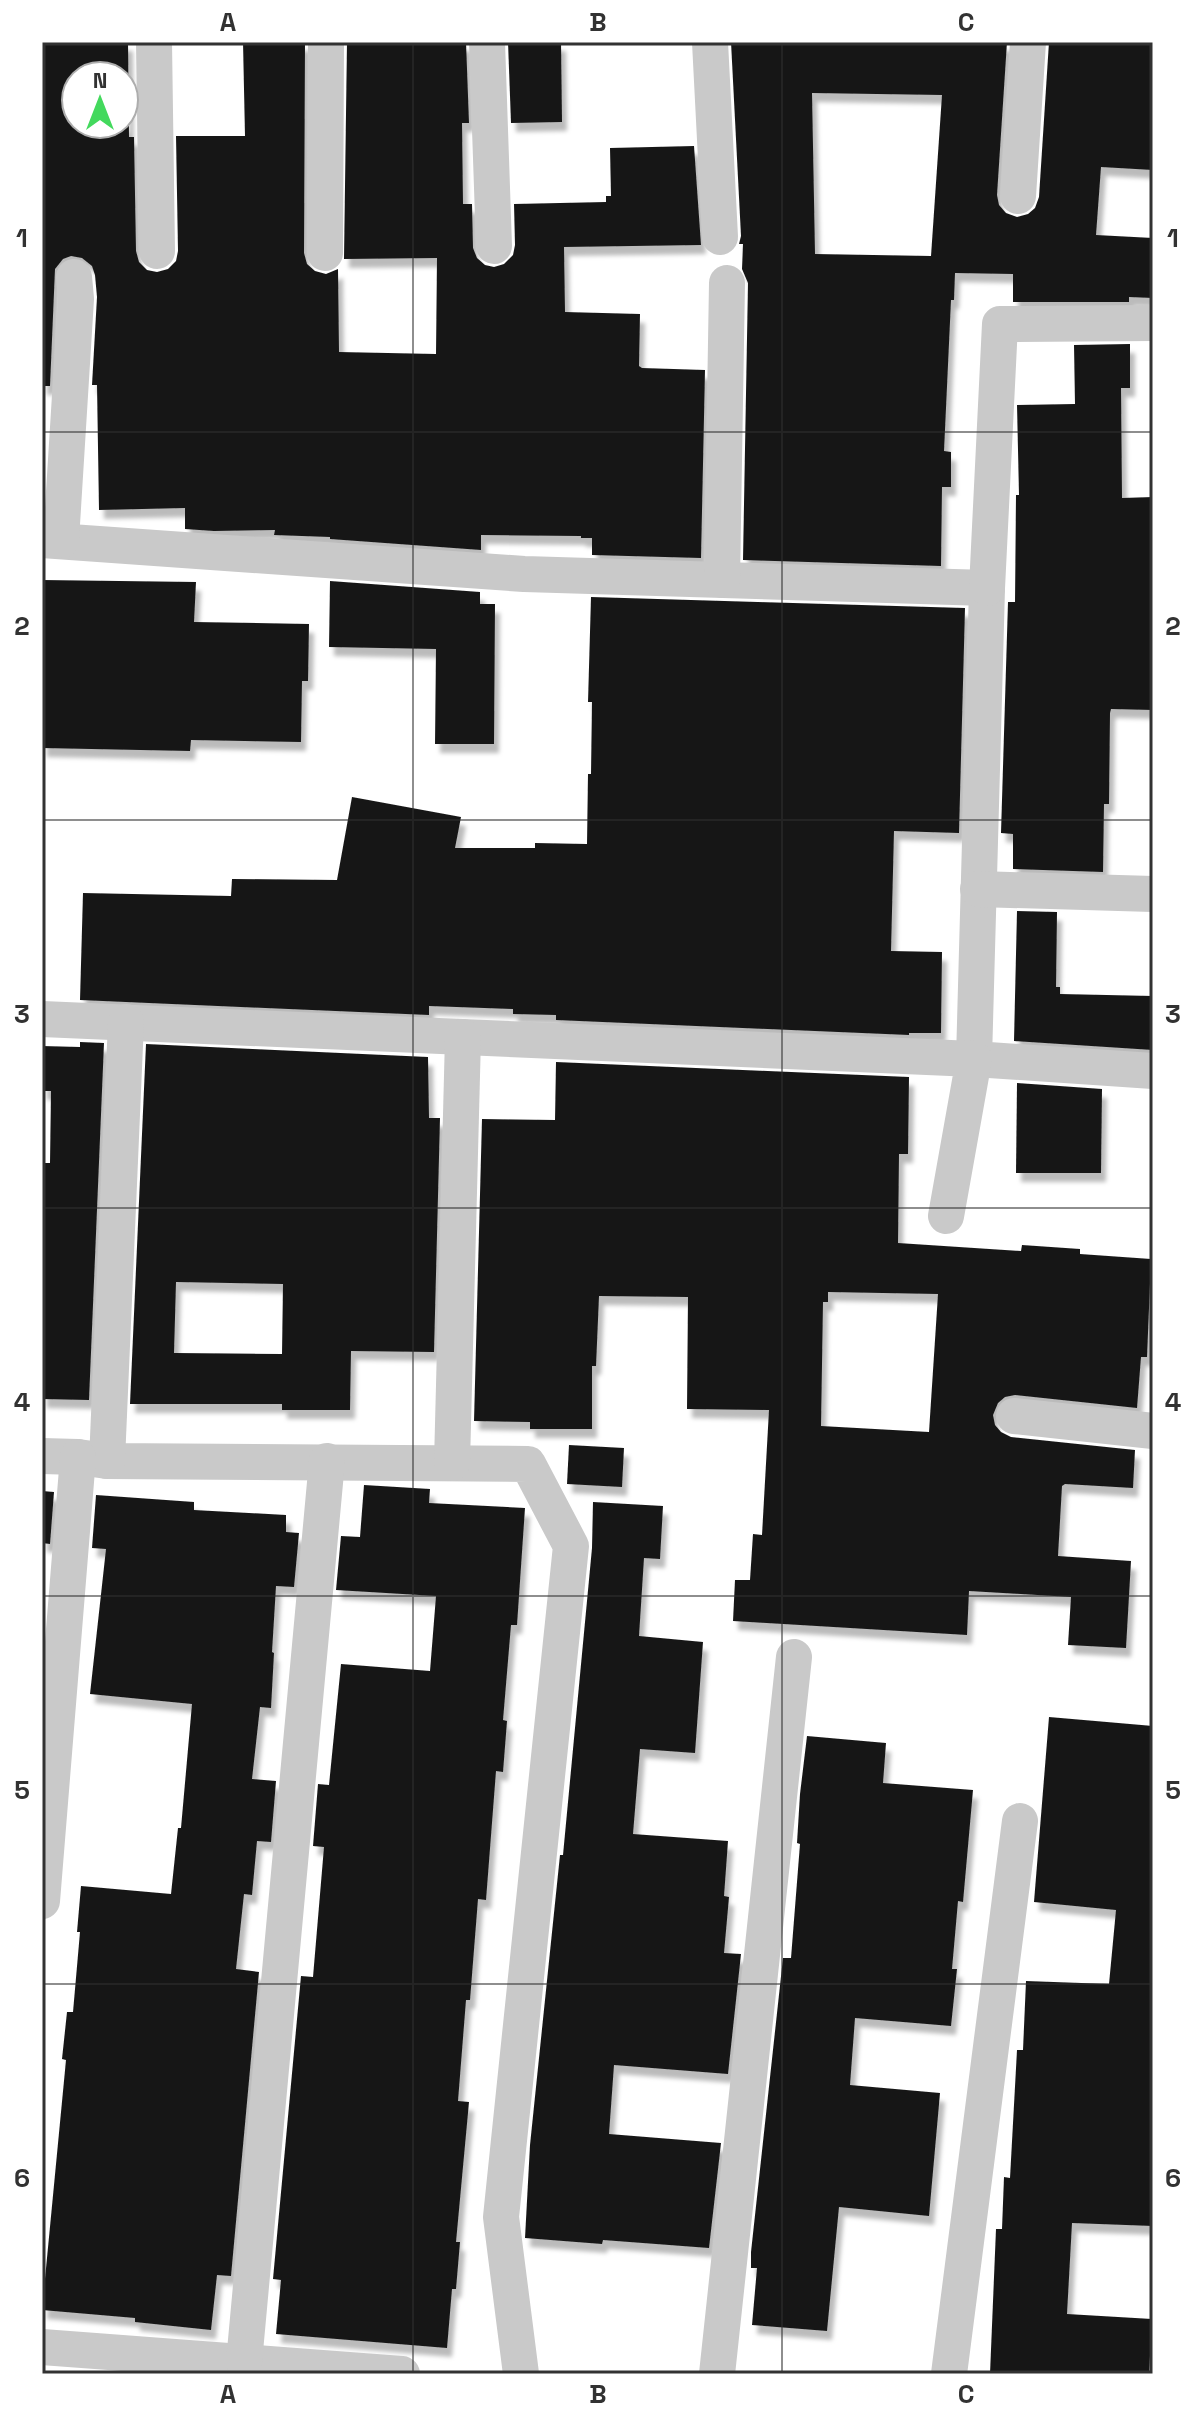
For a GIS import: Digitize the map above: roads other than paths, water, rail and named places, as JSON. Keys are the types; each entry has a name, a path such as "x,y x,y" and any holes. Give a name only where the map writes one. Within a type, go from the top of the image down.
{"street":[{"path":"154,42 157,251"},
{"path":"325,253 326,42"},
{"path":"487,42 494,246"},
{"path":"710,42 720,237"},
{"path":"1018,196 1028,42"},
{"path":"74,277 76,299 52,540 524,574 987,588"},
{"path":"722,580 727,283"},
{"path":"946,1216 974,1059 987,588 1000,324 1153,323"},
{"path":"978,889 1153,894"},
{"path":"42,1019 974,1059 1153,1071"},
{"path":"42,1901 93,1459 126,1022"},
{"path":"452,1463 463,1037"},
{"path":"1014,1416 1153,1431"},
{"path":"42,1456 528,1464 571,1546 501,2217 521,2374"},
{"path":"244,2362 327,1461"},
{"path":"717,2374 794,1657"},
{"path":"949,2374 1020,1821"},
{"path":"42,2347 89,2362 244,2362 314,2371 402,2374"}]}
